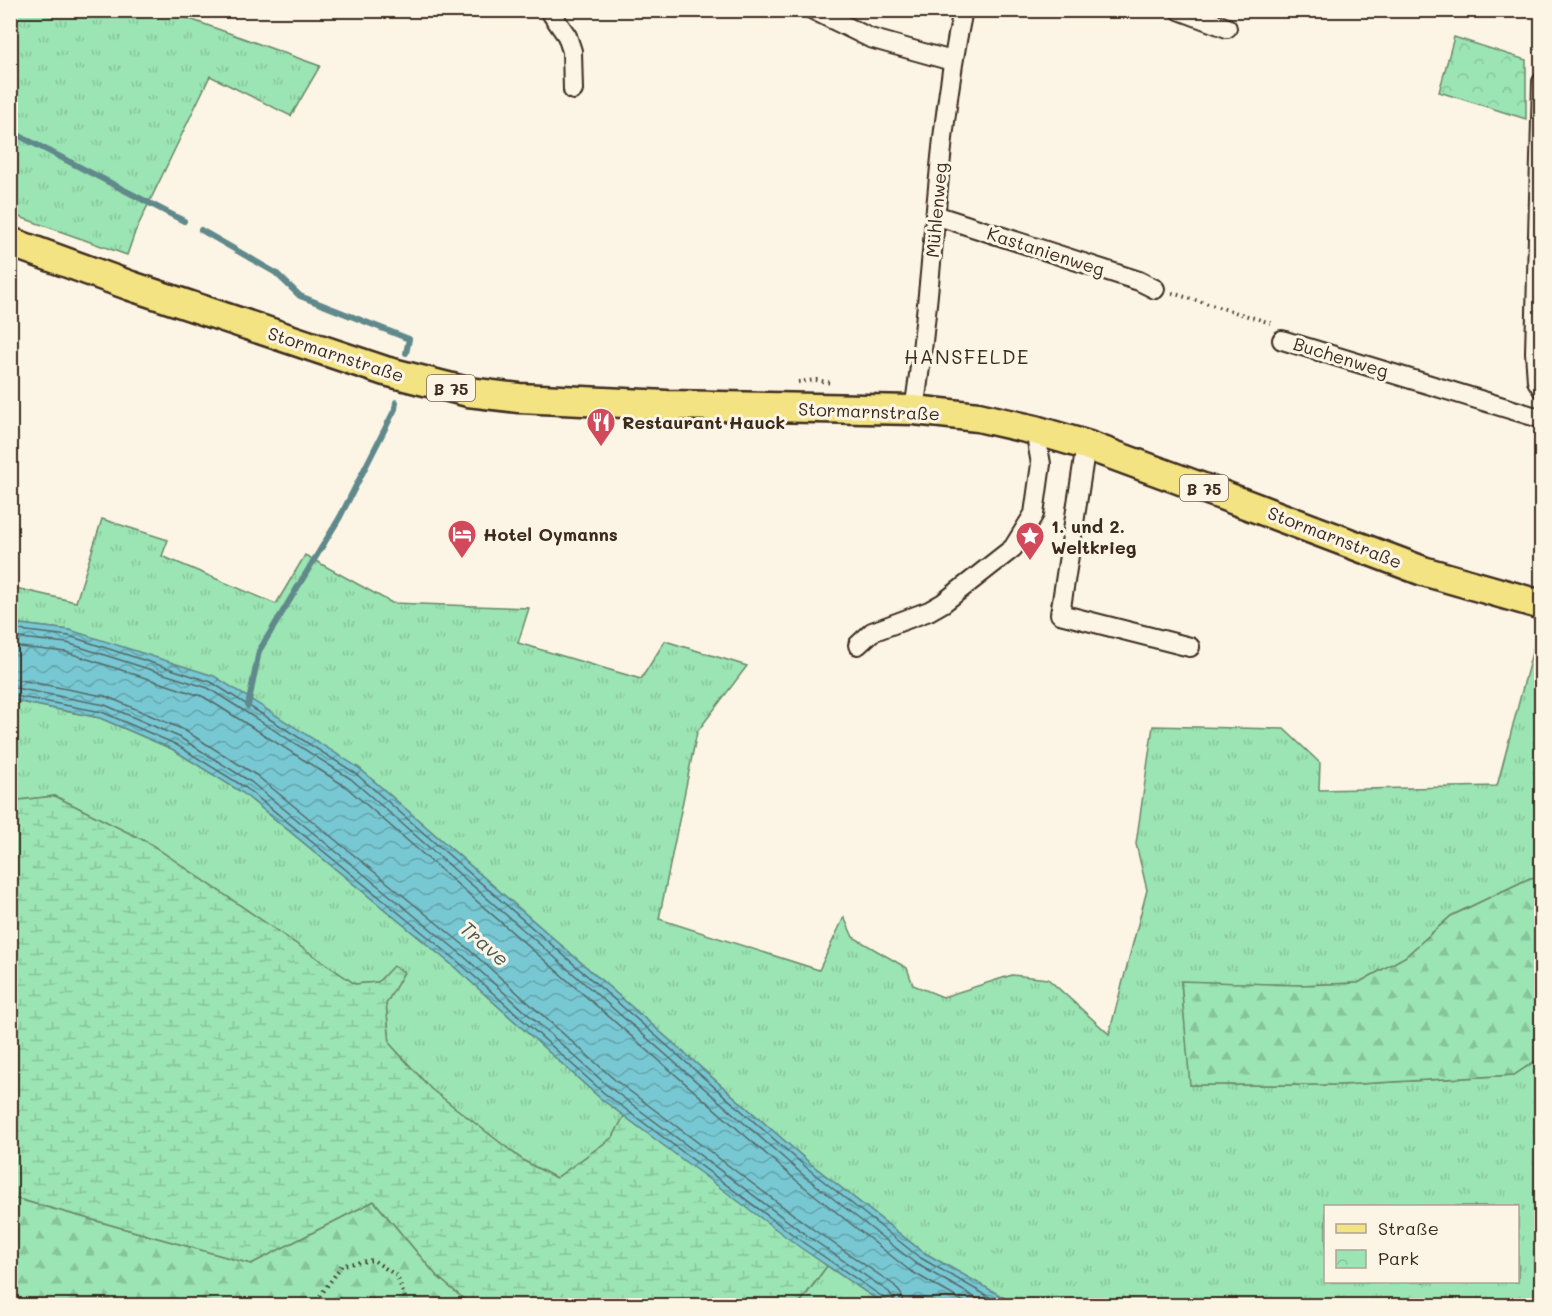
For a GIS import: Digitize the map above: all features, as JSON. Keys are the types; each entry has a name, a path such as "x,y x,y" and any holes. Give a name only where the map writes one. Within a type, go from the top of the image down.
{"main road":[{"name":"Stormarnstraße","path":"10,243 375,368 468,392 519,398 655,404 914,410 978,417 1035,430 1086,445 1423,571 1542,605"}],"street":[{"path":"549,10 567,36 572,51 573,90"},
{"path":"813,10 870,38 952,61"},
{"name":"Mühlenweg","path":"914,410 931,271 943,127 952,61 963,10"},
{"path":"1179,10 1227,28"},
{"path":"1542,82 1535,352 1537,381 1542,389"},
{"name":"Kastanienweg","path":"935,215 1139,281 1155,289"},
{"name":"Buchenweg","path":"1282,340 1536,417 1542,416"},
{"path":"858,645 872,632 929,611 943,603 1001,560 1013,548 1034,514 1041,464 1035,430"},
{"path":"1086,445 1060,614 1190,647"}],"path":[{"name":"Buchenweg","path":"1155,289 1210,303 1286,328 1282,340"},
{"path":"795,383 816,380 843,386"},
{"path":"1537,819 1542,777"},
{"path":"313,1305 342,1265 373,1260 397,1276 408,1305"}],"green space":[{"path":"11,10 168,11 320,66 291,116 210,76 135,232 127,255 11,214"},
{"path":"1454,37 1526,60 1526,119 1439,92"},
{"path":"102,519 168,540 162,556 276,604 305,555 392,603 529,608 518,643 641,679 665,641 747,666 697,732 659,919 819,970 844,917 853,937 907,968 913,985 943,997 1012,975 1048,979 1109,1034 1147,890 1136,844 1153,726 1284,729 1320,763 1319,790 1497,786 1540,622 1542,624 1541,878 1530,878 1451,916 1405,957 1358,983 1299,985 1181,982 1191,1085 1341,1085 1514,1075 1541,1057 1541,1305 1017,1305 923,1252 811,1164 359,768 70,630 11,623 11,587 76,602"},
{"path":"10,700 100,718 172,749 243,793 451,964 600,1098 624,1116 613,1137 556,1178 524,1161 431,1089 390,1044 386,1004 404,972 393,967 378,982 355,984 148,843 55,796 11,801"},
{"path":"55,796 149,843 355,984 378,982 393,966 404,972 386,1004 390,1044 431,1089 524,1161 556,1178 613,1137 624,1116 827,1266 798,1305 471,1305 437,1276 374,1201 251,1264 11,1197 10,801"},
{"path":"1530,878 1541,878 1541,1057 1514,1075 1341,1085 1190,1085 1181,981 1299,985 1358,983 1405,957 1451,916"},
{"path":"10,1197 251,1264 374,1201 437,1276 471,1305 11,1305"},
{"path":"827,1266 885,1305 798,1306"}],"water":[{"name":"Trave","path":"11,623 70,630 214,676 359,768 811,1164 923,1252 1017,1305 885,1305 801,1248 600,1098 451,964 243,793 172,749 100,718 11,700"}],"waterway":[{"path":"10,131 184,221"},
{"path":"201,230 276,273 300,296 409,339 406,353"},
{"path":"248,706 259,651 340,517 395,409 396,402"}],"place":[{"name":"Restaurant Hauck","path":"601,448"},
{"name":"Hotel Oymanns","path":"462,560"},
{"name":"1. und 2. Weltkrieg","path":"1030,562"}],"district":[{"name":"HANSFELDE","path":"967,356"}]}
